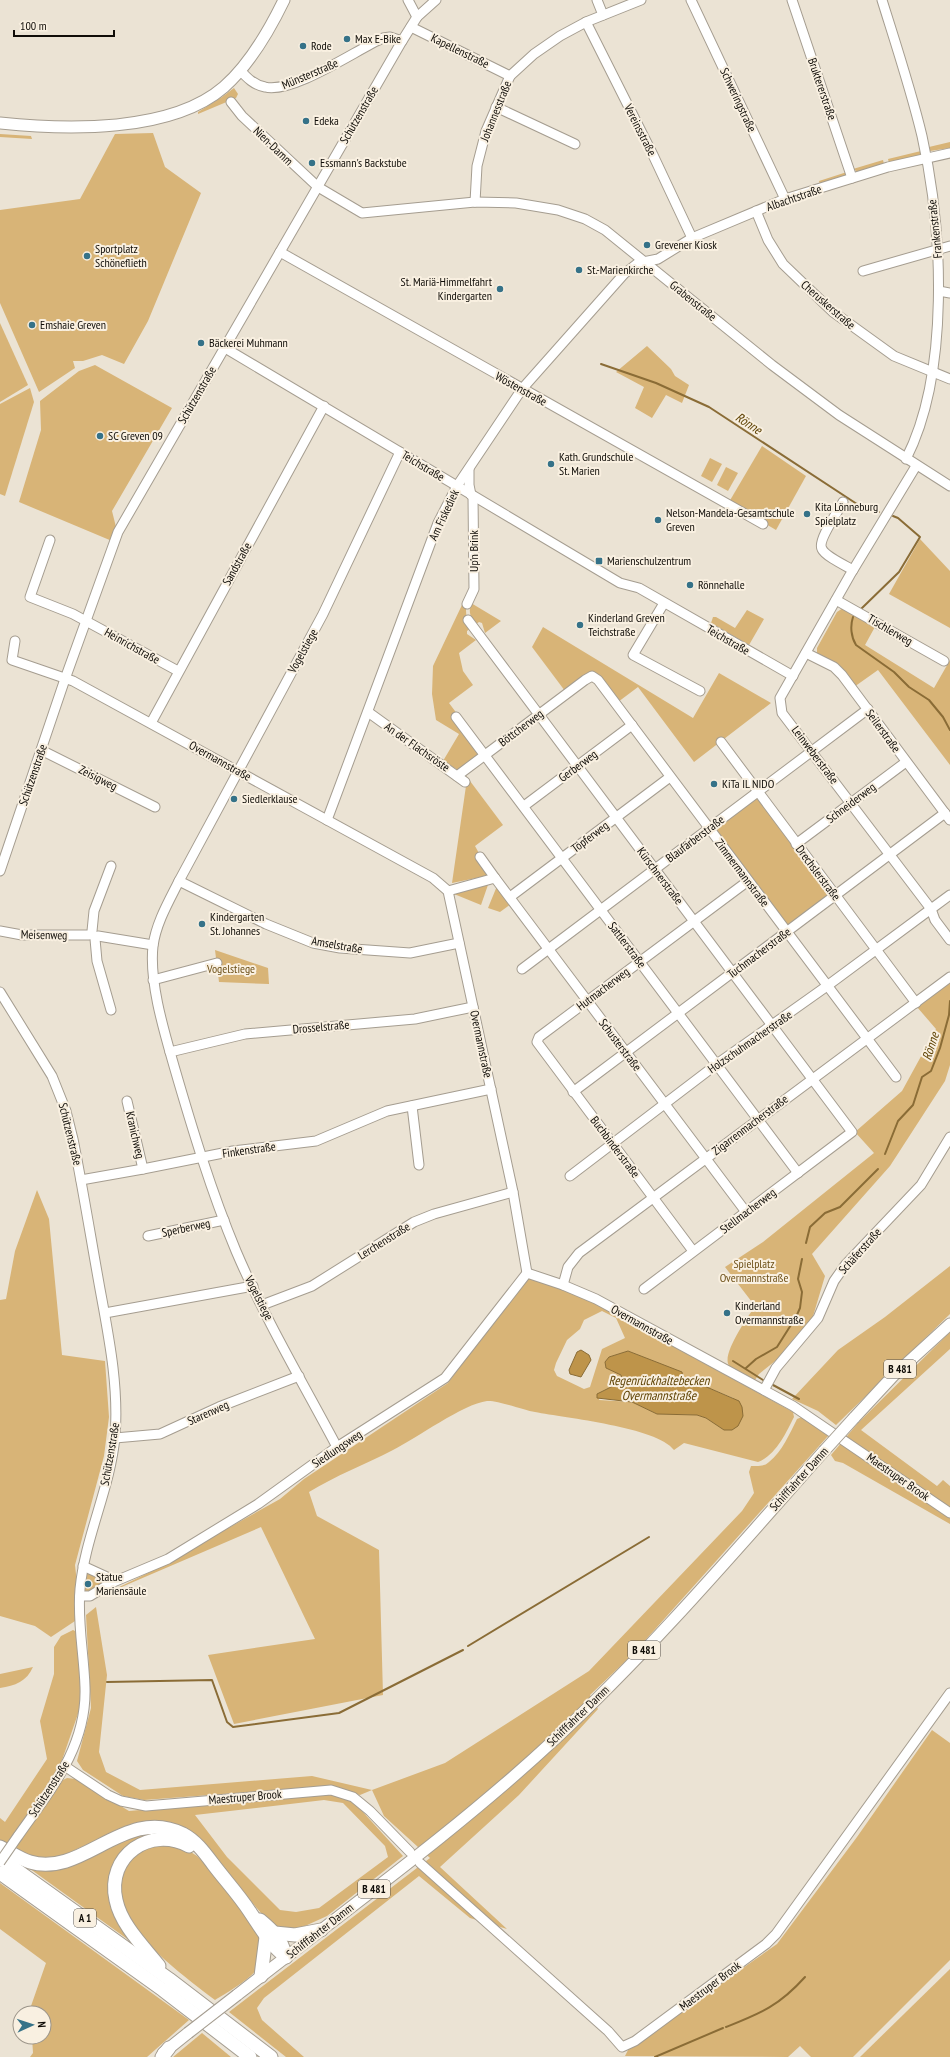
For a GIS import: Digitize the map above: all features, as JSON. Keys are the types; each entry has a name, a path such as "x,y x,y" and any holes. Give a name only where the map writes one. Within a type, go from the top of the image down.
{"highway":[{"path":"0,1848 30,1862 57,1862 84,1854 131,1831 154,1827 174,1830 184,1835 201,1848 270,1935 281,1942 286,1957"},
{"path":"169,1979 124,1921 116,1900 115,1878 119,1868 132,1850 153,1840 169,1838 180,1841 209,1859"},
{"name":"A 1","path":"0,1858 169,1979 271,2057"},
{"name":"A 1","path":"0,1873 59,1914 250,2057"},
{"path":"270,1935 295,1934 321,1930"},
{"path":"260,1976 270,1935"},
{"path":"218,2032 242,2057"}],"main road":[{"path":"0,123 36,127 92,127 169,116 205,100 224,87 240,70 276,18 284,0"},
{"name":"Schifffahrter Damm","path":"159,2057 260,1976 474,1810 554,1740 640,1655 893,1376 950,1324"}],"street":[{"path":"408,0 417,17"},
{"path":"402,41 417,17 436,0"},
{"path":"597,0 603,15"},
{"name":"Johannesstraße","path":"476,202 477,166 486,131 510,76 534,54 560,36 586,22 640,0"},
{"name":"Schweringstraße","path":"691,0 785,199"},
{"name":"Bruktererstraße","path":"792,0 852,178"},
{"name":"Frankenstraße","path":"882,0 916,113 926,158 938,250 940,291 933,374 926,410 906,459"},
{"name":"Vereinsstraße","path":"586,22 650,148 692,238"},
{"name":"Kapellenstraße","path":"411,27 510,76"},
{"name":"Münsterstraße","path":"240,70 248,80 257,85 265,88 278,88 313,75 383,38 390,37 402,41"},
{"name":"Schützenstraße","path":"0,871 65,679 118,532 402,41"},
{"name":"Nien-Damm","path":"231,102 242,116 318,187"},
{"path":"496,107 575,144"},
{"name":"Albachtstraße","path":"645,261 664,256 692,238 785,199 852,178 950,153"},
{"name":"Grabenstraße","path":"318,187 362,213 476,202 530,205 558,210 585,219 605,230 772,365 839,415 916,466 950,486"},
{"name":"Cheruskerstraße","path":"756,211 768,240 784,264 833,312 894,356 933,374 950,379"},
{"path":"863,271 880,264 950,246"},
{"name":"Wöstenstraße","path":"280,252 763,524"},
{"name":"Am Fiskediek","path":"327,820 438,523 457,486 522,389 624,274 638,263 645,261"},
{"path":"940,291 950,293"},
{"name":"Teichstraße","path":"225,348 472,496 620,582 639,588 793,676"},
{"name":"Sandstraße","path":"151,723 324,406"},
{"name":"Vogelstiege","path":"337,1447 262,1305 224,1220 202,1158 170,1052 153,980 153,945 160,919 179,881 323,614 400,452"},
{"name":"Leinweberstraße","path":"916,466 853,570 780,698 782,712 931,909"},
{"name":"Up'n Brink","path":"467,604 474,589 472,496 469,485 469,468"},
{"path":"843,502 823,538 821,545 825,553 853,570"},
{"name":"Heinrichstraße","path":"50,540 30,597 86,620 178,672"},
{"name":"Tischlerweg","path":"836,600 944,661"},
{"path":"664,603 633,654 700,691"},
{"name":"Kürschnerstraße","path":"468,620 852,1132"},
{"path":"15,641 12,660 65,679"},
{"name":"Seilerstraße","path":"806,653 834,667 868,709 947,817"},
{"name":"Zimmermannstraße","path":"585,680 592,676 598,680 896,1077"},
{"name":"Overmannstraße","path":"65,679 151,723 433,878 448,891 513,1192 528,1273 564,1285 596,1299 793,1406 846,1442"},
{"name":"Böttcherweg","path":"457,776 585,680"},
{"name":"Blaufärberstraße","path":"522,969 757,792 813,752 868,709"},
{"name":"An der Flachsröste","path":"368,712 465,782"},
{"name":"Sattlerstraße","path":"456,717 798,1173"},
{"name":"Gerberweg","path":"524,806 632,725"},
{"name":"Drechslerstraße","path":"721,742 916,1003"},
{"name":"Zeisigweg","path":"41,750 155,807"},
{"name":"Schneiderweg","path":"796,844 906,762"},
{"name":"Töpferweg","path":"510,897 670,777"},
{"name":"Tuchmacherstraße","path":"573,1092 890,855 947,817"},
{"name":"Schusterstraße","path":"480,857 746,1212"},
{"path":"111,866 94,910 93,935 97,961 111,1010"},
{"path":"448,891 495,878"},
{"name":"Amselstraße","path":"179,881 266,924 313,943 340,948 410,953 459,943"},
{"name":"Hutmacherweg","path":"537,1042 539,1037 748,881"},
{"path":"950,895 931,909 935,920 950,940"},
{"name":"Holzschuhmacherstraße","path":"570,1176 717,1064 772,1026 931,909"},
{"name":"Meisenweg","path":"0,931 22,935 93,935 153,945"},
{"path":"153,980 217,963"},
{"name":"Zigarrenmacherstraße","path":"564,1285 568,1267 579,1254 950,977"},
{"name":"Schützenstraße","path":"0,992 52,1076 59,1091 73,1139 104,1312 116,1404 114,1438 110,1464 83,1566 80,1596 80,1629 85,1687 85,1707 78,1738 66,1767 0,1862"},
{"name":"Drosselstraße","path":"170,1052 245,1034 415,1019 473,1007"},
{"name":"Buchbinderstraße","path":"537,1042 693,1252"},
{"name":"Finkenstraße","path":"81,1180 233,1151 316,1141 387,1111 491,1089"},
{"name":"Kranichweg","path":"128,1101 143,1169"},
{"path":"412,1106 419,1165"},
{"name":"Stellmacherweg","path":"644,1289 852,1132"},
{"name":"Schäferstraße","path":"764,1390 776,1368 818,1318 834,1281 846,1264 917,1189 950,1137"},
{"name":"Lerchenstraße","path":"262,1305 312,1286 414,1222 434,1214 513,1192"},
{"name":"Sperberweg","path":"148,1236 224,1220"},
{"name":"Siedlungsweg","path":"80,1596 90,1596 112,1583 168,1560 258,1504 337,1447 445,1378 528,1273"},
{"path":"104,1312 253,1286"},
{"name":"Starenweg","path":"114,1438 160,1434 219,1407 299,1376"},
{"name":"Maestruper Brook","path":"846,1442 950,1513"},
{"path":"83,1566 107,1577 112,1583"},
{"name":"Maestruper Brook","path":"420,1863 608,2031 622,2047 635,2042 771,1939 950,1693"},
{"name":"Maestruper Brook","path":"66,1767 108,1795 121,1801 146,1806 331,1790 353,1797 370,1811 410,1852"}],"green space":[{"path":"234,88 238,94 236,98 198,114 198,112"},
{"name":"Sportplatz Schöneflieth","path":"153,133 165,167 201,193 148,321 124,364 102,355 83,361 73,361 75,368 39,392 0,303 0,210 80,199 115,134"},
{"path":"0,134 31,136 32,139 0,137"},
{"path":"950,142 950,148 930,151 929,147"},
{"path":"921,151 922,155 889,163 888,159"},
{"path":"883,160 884,164 858,172 853,169"},
{"path":"847,172 848,176 820,185 819,181"},
{"path":"0,323 28,385 0,402"},
{"path":"647,346 671,369 675,376 689,385 682,403 666,395 652,418 635,408 644,387 616,372"},
{"path":"95,365 172,408 112,511 117,531 112,541 19,502 41,430 40,401 79,371"},
{"path":"30,388 34,402 5,496 0,494 0,404"},
{"path":"762,446 806,476 776,530 729,502"},
{"path":"710,458 722,464 712,482 701,476"},
{"path":"726,467 738,473 728,491 717,485"},
{"path":"920,539 950,571 950,628 889,594"},
{"path":"470,588 466,604 466,613 468,623 471,628 467,631 467,634 476,640 459,653 463,671 473,685 449,703 458,715 480,754 458,770 443,761 459,734 436,720 432,694 433,666"},
{"path":"471,603 501,621 485,633 482,623 479,622 475,625 472,620 470,615"},
{"path":"843,608 876,625 865,645 934,688 950,660 950,765 878,670 854,687 817,653 817,648 837,612"},
{"path":"747,610 764,619 749,645 711,623 713,617 716,617 735,628"},
{"path":"543,627 693,718 719,673 771,703 694,762 638,687 618,702 598,675 565,691 532,647"},
{"path":"464,773 503,825 475,846 491,875 452,883 467,779 462,774"},
{"path":"757,799 761,802 830,896 789,925 784,923 716,831 717,826 752,800"},
{"path":"489,882 481,905 454,894"},
{"path":"497,886 511,904 500,912 488,908"},
{"name":"Vogelstiege","path":"215,950 268,968 269,984 219,982"},
{"name":"Spielplatz Overmannstraße","path":"950,981 950,1065 945,1081 890,1166 812,1254 825,1276 811,1323 784,1354 759,1374 755,1380 735,1371 730,1367 728,1355 741,1327 755,1306 725,1267 763,1242 874,1153 855,1132 902,1091 936,1029 917,1007"},
{"path":"37,1190 49,1219 62,1355 105,1361 109,1417 104,1456 75,1565 78,1592 78,1619 51,1637 35,1626 0,1616 0,1300 6,1299 15,1251"},
{"path":"950,1266 950,1314 836,1425 818,1411 792,1399 838,1350 885,1317"},
{"path":"527,1275 540,1282 572,1291 593,1301 793,1412 794,1417 780,1443 770,1454 758,1462 684,1443 674,1450 664,1442 630,1429 535,1412 497,1402 487,1401 477,1403 466,1408 403,1445 309,1492 317,1516 379,1550 383,1695 234,1724 208,1655 315,1639 261,1527 103,1595 150,1572 280,1499 304,1479 448,1383","holes":["602,1311 616,1318 625,1338 602,1349 590,1387 584,1389 557,1376 554,1370 567,1340 580,1329 584,1320","628,1351 681,1372 683,1380 702,1385 733,1398 724,1430 706,1418 697,1415 657,1414 632,1402 599,1400 601,1392 619,1383 622,1379 621,1375 605,1366 609,1357"]},
{"path":"950,1332 950,1349 861,1430 937,1486 943,1480 950,1486 950,1524 843,1463 835,1461 831,1455 858,1423"},
{"path":"802,1417 828,1436 632,1655 590,1695 598,1709 519,1795 440,1867 507,1929 470,1918 419,1876 264,1998 257,2008 262,2020 304,2057 286,2057 229,2012 430,1858 384,1816 372,1790 445,1763 589,1671 742,1511 754,1493 749,1472 751,1466 765,1465 774,1458 785,1442 797,1419"},
{"path":"83,1566 105,1581 105,1588 80,1596"},
{"path":"96,1607 107,1675 99,1752 106,1772 140,1790 312,1776 372,1790 360,1795 329,1786 144,1800 123,1796 83,1770 77,1761 91,1708 86,1615"},
{"path":"73,1630 79,1633 81,1705 60,1766 6,1846 0,1842 0,1818 5,1822 47,1759 40,1721 54,1674 54,1647 61,1636"},
{"path":"33,1667 27,1676 20,1682 11,1686 0,1688 0,1674"},
{"path":"932,1730 950,1743 950,1960 853,2057 811,2057 800,2046 788,2057 625,2056 629,2048 777,1944 857,1837"},
{"path":"67,1778 76,1779 129,1811 330,1793 352,1800 403,1856 327,1916 292,1930 279,1929 261,1913 206,1848 145,1822 131,1824 64,1855 50,1858 32,1857 13,1850 59,1782","holes":["324,1800 343,1803 385,1846 388,1857 319,1908 296,1912 280,1910 227,1857 195,1815"]},
{"path":"161,1830 137,1843 111,1889 148,1954 22,1863 34,1866 127,1834"},
{"path":"172,1844 191,1852 206,1864 258,1933 261,1957 256,1970 240,1984 215,2000 178,1971 151,1947 130,1922 124,1911 120,1895 120,1887 128,1861 133,1856 147,1849"},
{"path":"0,1883 189,2020 147,2057 30,2057 33,2053 32,2045 52,2045 52,2005 31,2005 46,1963 0,1929"},
{"path":"950,1969 950,2057 860,2057"},
{"path":"202,2033 231,2057 173,2057"}],"water":[{"path":"581,1350 589,1355 591,1360 581,1377 570,1374 569,1370 577,1352"},
{"name":"Regenrückhaltebecken Overmannstraße","path":"628,1351 682,1372 683,1380 702,1385 739,1401 742,1407 743,1416 738,1426 732,1430 724,1430 706,1418 697,1415 657,1414 632,1402 597,1398 597,1394 619,1383 622,1379 621,1375 606,1368 605,1362 609,1357"}],"waterway":[{"name":"Rönne","path":"601,364 656,383 709,407 863,508 879,512"},
{"name":"Rönne","path":"861,609 899,572 920,537 898,518 893,516"},
{"name":"Rönne","path":"853,617 852,631 853,639 856,645 894,672 909,687 929,700 943,717 950,730"},
{"name":"Rönne","path":"885,1154 898,1121 913,1105 922,1077 931,1071 940,1048 949,1015 950,1001"},
{"name":"Rönne","path":"806,1243 810,1227 825,1213 840,1207 878,1169"},
{"name":"Rönne","path":"746,1368 756,1359 777,1347 796,1317 800,1308 802,1292 798,1279 802,1259"},
{"name":"Rönne","path":"733,1361 763,1380"},
{"name":"Rönne","path":"773,1385 799,1399"},
{"path":"468,1646 649,1537"},
{"path":"107,1682 212,1680 227,1722 233,1727 339,1713 463,1650"},
{"path":"726,2027 769,2008 787,1995 805,1977"},
{"path":"655,2057 723,2028"}],"place":[{"name":"Max E-Bike","path":"347,39"},
{"name":"Rode","path":"303,46"},
{"name":"Edeka","path":"306,121"},
{"name":"Essmann's Backstube","path":"312,163"},
{"name":"Grevener Kiosk","path":"647,245"},
{"name":"Sportplatz Schöneflieth","path":"87,256"},
{"name":"St.-Marienkirche","path":"579,270"},
{"name":"St. Mariä-Himmelfahrt Kindergarten","path":"500,289"},
{"name":"Emshaie Greven","path":"32,325"},
{"name":"Bäckerei Muhmann","path":"201,343"},
{"name":"SC Greven 09","path":"100,436"},
{"name":"Kath. Grundschule St. Marien","path":"551,464"},
{"name":"Kita Lönneburg Spielplatz","path":"807,514"},
{"name":"Nelson-Mandela-Gesamtschule Greven","path":"658,520"},
{"name":"Marienschulzentrum","path":"599,561"},
{"name":"Rönnehalle","path":"690,585"},
{"name":"Kinderland Greven Teichstraße","path":"580,625"},
{"name":"KiTa IL NIDO","path":"714,784"},
{"name":"Siedlerklause","path":"234,799"},
{"name":"Kindergarten St. Johannes","path":"202,924"},
{"name":"Kinderland Overmannstraße","path":"727,1313"},
{"name":"Statue Mariensäule","path":"88,1584"}]}
